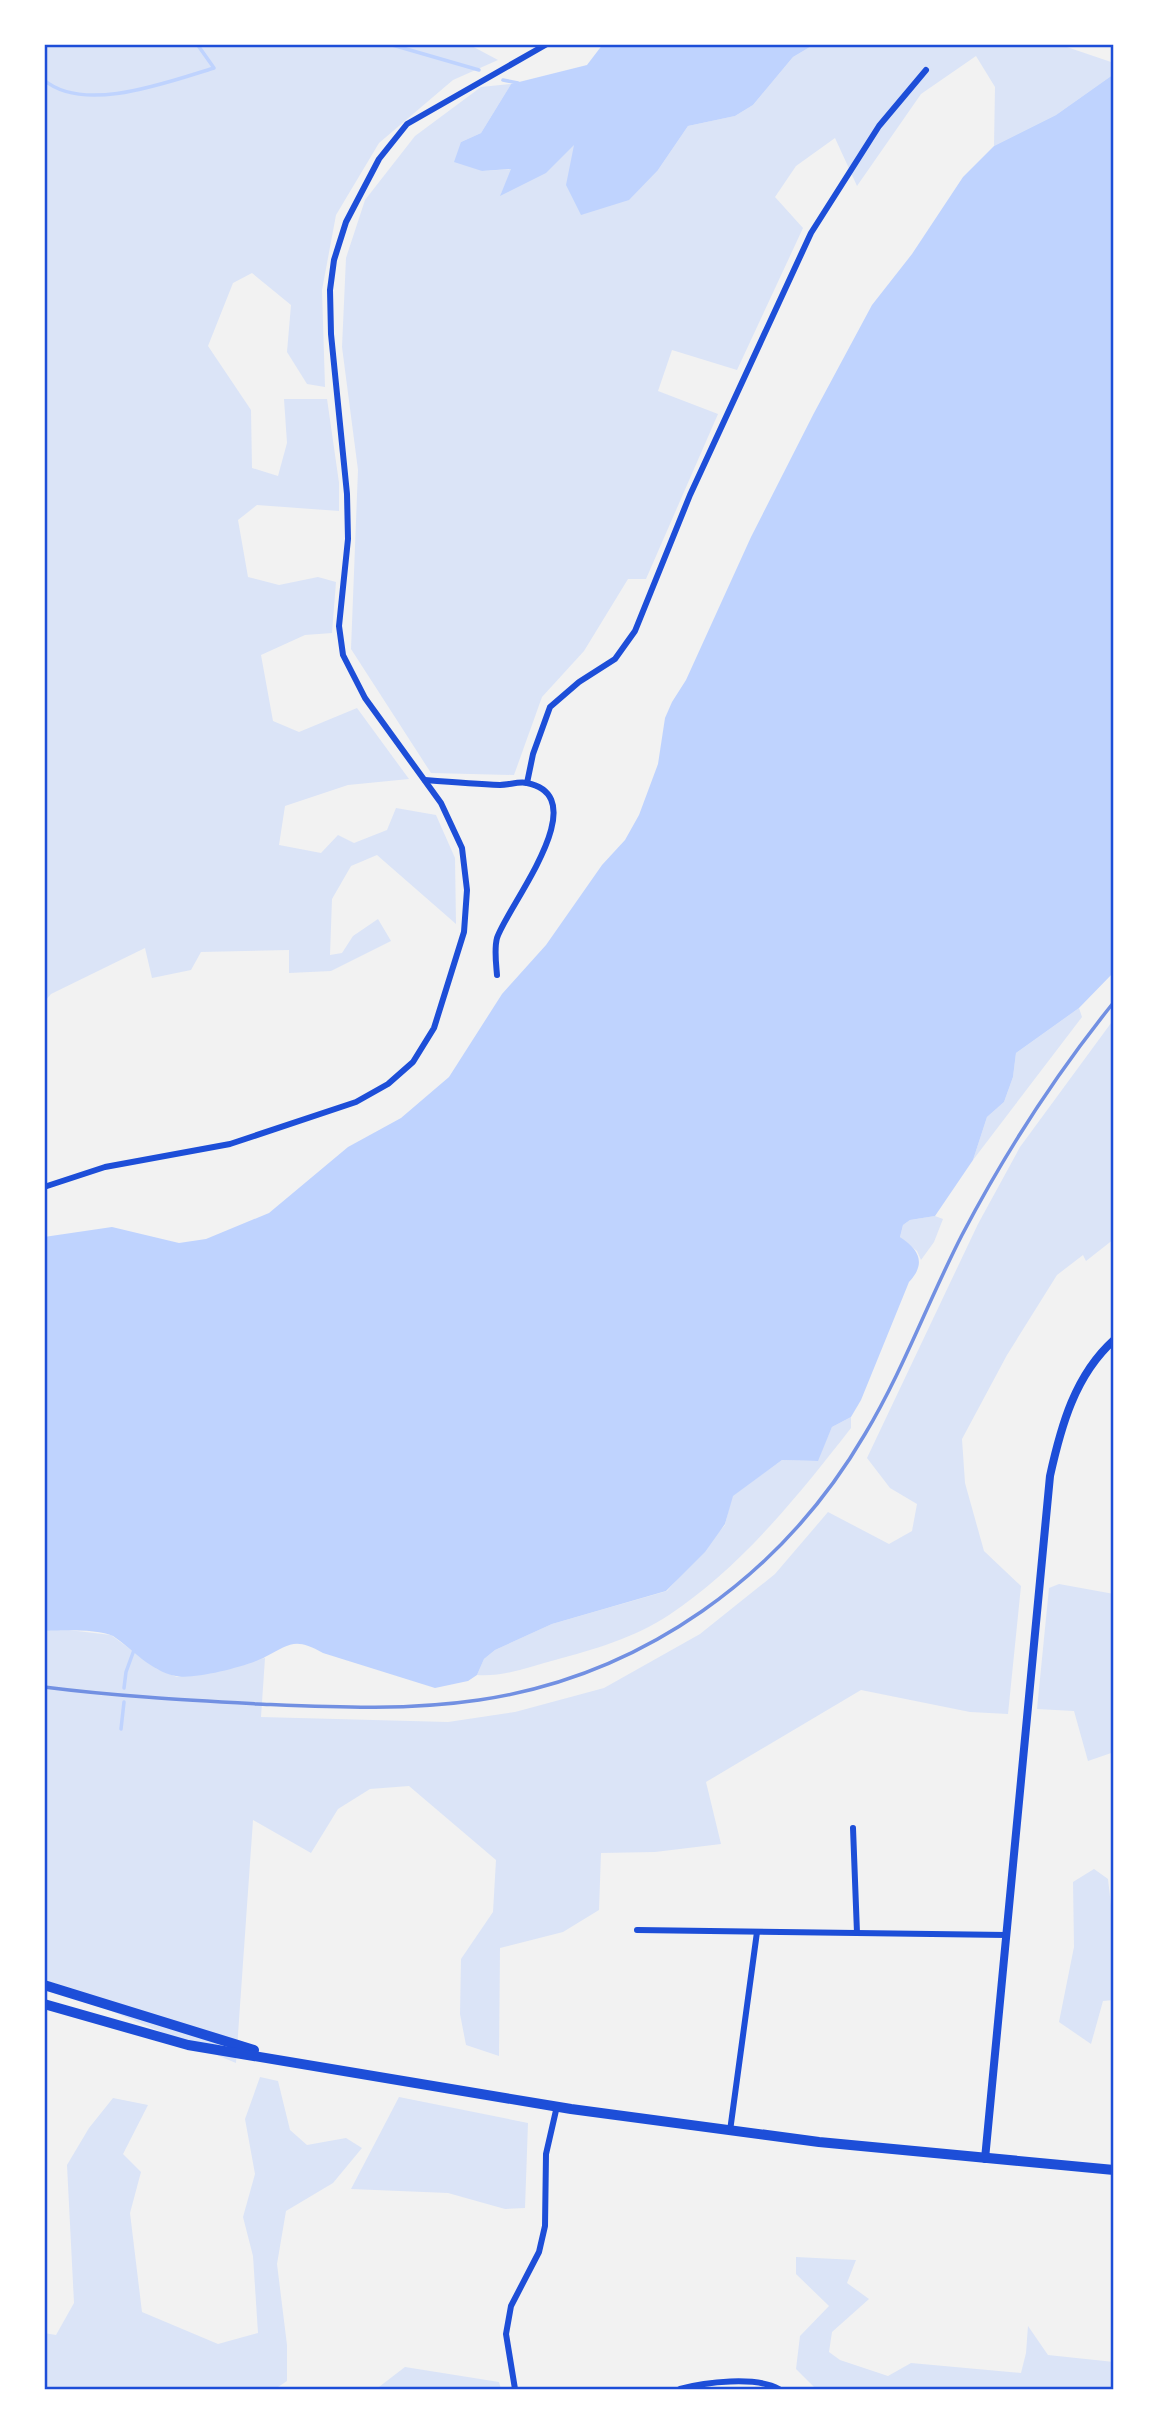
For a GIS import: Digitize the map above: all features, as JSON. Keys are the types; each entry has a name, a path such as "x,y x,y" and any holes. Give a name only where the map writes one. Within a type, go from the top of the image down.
{"main road":[{"path":"44,1985 283,2059"},
{"path":"44,2004 188,2045 557,2106 730,2132 1114,2170"}],"street":[{"path":"44,1188 105,1167 217,1147 300,1123 356,1102 388,1084 413,1062 433,1028 450,983 464,932 467,890 462,848 441,803 365,698 343,655 340,626 348,539 347,494 331,334 330,290 334,260 361,190 379,159 407,124 547,44"},
{"path":"527,783 533,754 550,707 579,682 615,659 635,631 690,495 811,233 879,126 926,70"},
{"path":"425,780 486,785 527,783 548,794 555,804 554,817 542,855 497,939 497,975"},
{"path":"985,2159 1050,1476 1059,1433 1072,1398 1105,1348 1114,1340"},
{"path":"853,1828 857,1933"},
{"path":"637,1930 1007,1935"},
{"path":"730,2132 757,1932"},
{"path":"515,2389 506,2334 512,2306 539,2252 545,2226 546,2154 557,2106"},
{"path":"680,2389 703,2383 736,2383 772,2385 779,2389"}],"shaded area":[{"path":"44,44 468,44 498,60 453,80 379,143 336,215 322,290 325,387 307,384 287,352 291,305 252,273 233,283 208,346 251,410 252,468 278,476 287,443 284,399 327,399 339,483 339,511 257,505 238,520 248,577 279,585 318,577 336,582 332,633 305,635 261,655 273,721 299,732 357,708 409,779 348,785 285,806 279,845 321,853 338,835 354,843 387,830 396,808 436,815 455,858 456,924 377,855 351,866 332,899 330,955 342,953 353,936 378,919 391,941 331,971 289,973 289,950 201,952 191,970 152,978 145,948 51,994 44,1002"},
{"path":"815,44 1058,44 1114,63 1114,74 1056,115 994,146 995,87 976,56 921,94 857,186 835,138 796,166 775,197 803,228 737,370 672,350 658,391 718,414 646,579 628,579 584,651 542,697 514,775 431,773 351,649 358,470 342,347 346,258 365,200 415,136 481,87 511,84 481,133 461,142 482,171 512,169 501,194 574,144 658,170 688,126 735,116 753,105 793,57"},
{"path":"1079,1008 1082,1017 973,1160 987,1117 1004,1102 1013,1077 1016,1053"},
{"path":"1114,1019 1114,1239 1086,1261 1083,1255 1057,1275 1007,1355 962,1439 965,1483 984,1551 1021,1586 1008,1714 970,1712 861,1690 706,1782 721,1844 655,1852 601,1853 599,1910 563,1932 500,1948 499,2056 466,2045 460,2014 461,1959 493,1912 496,1860 409,1786 370,1789 338,1809 311,1853 253,1820 236,2063 44,1983 44,1631 60,1629 111,1635 157,1669 177,1677 265,1658 261,1717 448,1722 515,1712 604,1688 700,1634 775,1574 828,1512 889,1544 912,1531 917,1504 890,1488 867,1458 978,1224 1020,1147"},
{"path":"935,1216 943,1219 934,1242 921,1260 917,1251 900,1237 903,1225 910,1220"},
{"path":"851,1417 851,1428 768,1529 721,1575 669,1615 628,1636 584,1652 507,1673 477,1675 484,1659 495,1650 552,1624 667,1591 725,1525 732,1496 782,1460 817,1461 832,1427"},
{"path":"1059,1584 1114,1594 1114,1752 1088,1761 1074,1711 1037,1709 1049,1588"},
{"path":"1094,1869 1108,1879 1114,1932 1114,2000 1103,2001 1091,2044 1059,2022 1074,1947 1073,1882"},
{"path":"260,2077 278,2081 290,2130 307,2145 346,2138 362,2148 333,2183 286,2211 277,2264 287,2345 287,2381 275,2389 44,2389 44,2333 56,2335 74,2303 67,2165 89,2128 113,2098 148,2105 123,2154 141,2172 130,2213 142,2312 218,2344 258,2333 253,2256 243,2217 255,2174 245,2119"},
{"path":"399,2097 528,2123 525,2208 505,2209 448,2193 351,2189"},
{"path":"796,2257 856,2260 847,2283 869,2299 832,2332 829,2352 840,2360 888,2376 911,2363 1021,2373 1028,2326 1048,2355 1114,2362 1114,2389 816,2389 796,2369 800,2336 829,2306 796,2274"},
{"path":"405,2367 499,2382 501,2389 379,2387"}],"water":[{"path":"603,44 815,44 793,57 753,105 735,116 688,126 658,170 629,200 581,215 566,185 574,145 546,173 500,196 511,169 482,171 454,162 461,142 481,133 511,84 587,65"},
{"path":"1114,74 1114,972 1079,1008 1016,1053 1013,1077 1004,1102 987,1117 973,1160 935,1216 910,1220 903,1225 900,1237 916,1252 918,1269 909,1282 861,1400 851,1417 832,1427 818,1461 782,1460 733,1496 725,1524 705,1552 666,1591 552,1624 495,1650 484,1659 477,1675 468,1681 435,1688 299,1644 287,1646 257,1661 235,1668 184,1677 158,1670 107,1634 79,1630 44,1631 44,1237 112,1227 179,1243 206,1239 269,1213 348,1147 401,1118 449,1077 502,994 546,945 602,865 625,840 639,815 658,764 665,718 672,702 686,680 751,537 872,305 912,254 963,177 994,146 1056,115"}],"waterway":[{"path":"44,80 61,90 81,94 103,95 151,87 214,68 197,44"},
{"path":"389,44 479,70"},
{"path":"503,80 518,83"},
{"path":"124,1688 126,1672 134,1650"},
{"path":"121,1729 124,1702"}],"railway":[{"path":"44,1687 285,1705 424,1706 479,1700 539,1688 596,1668 651,1643 702,1611 749,1574 793,1532 831,1485 879,1410 962,1235 996,1174 1032,1115 1114,1002"}]}
